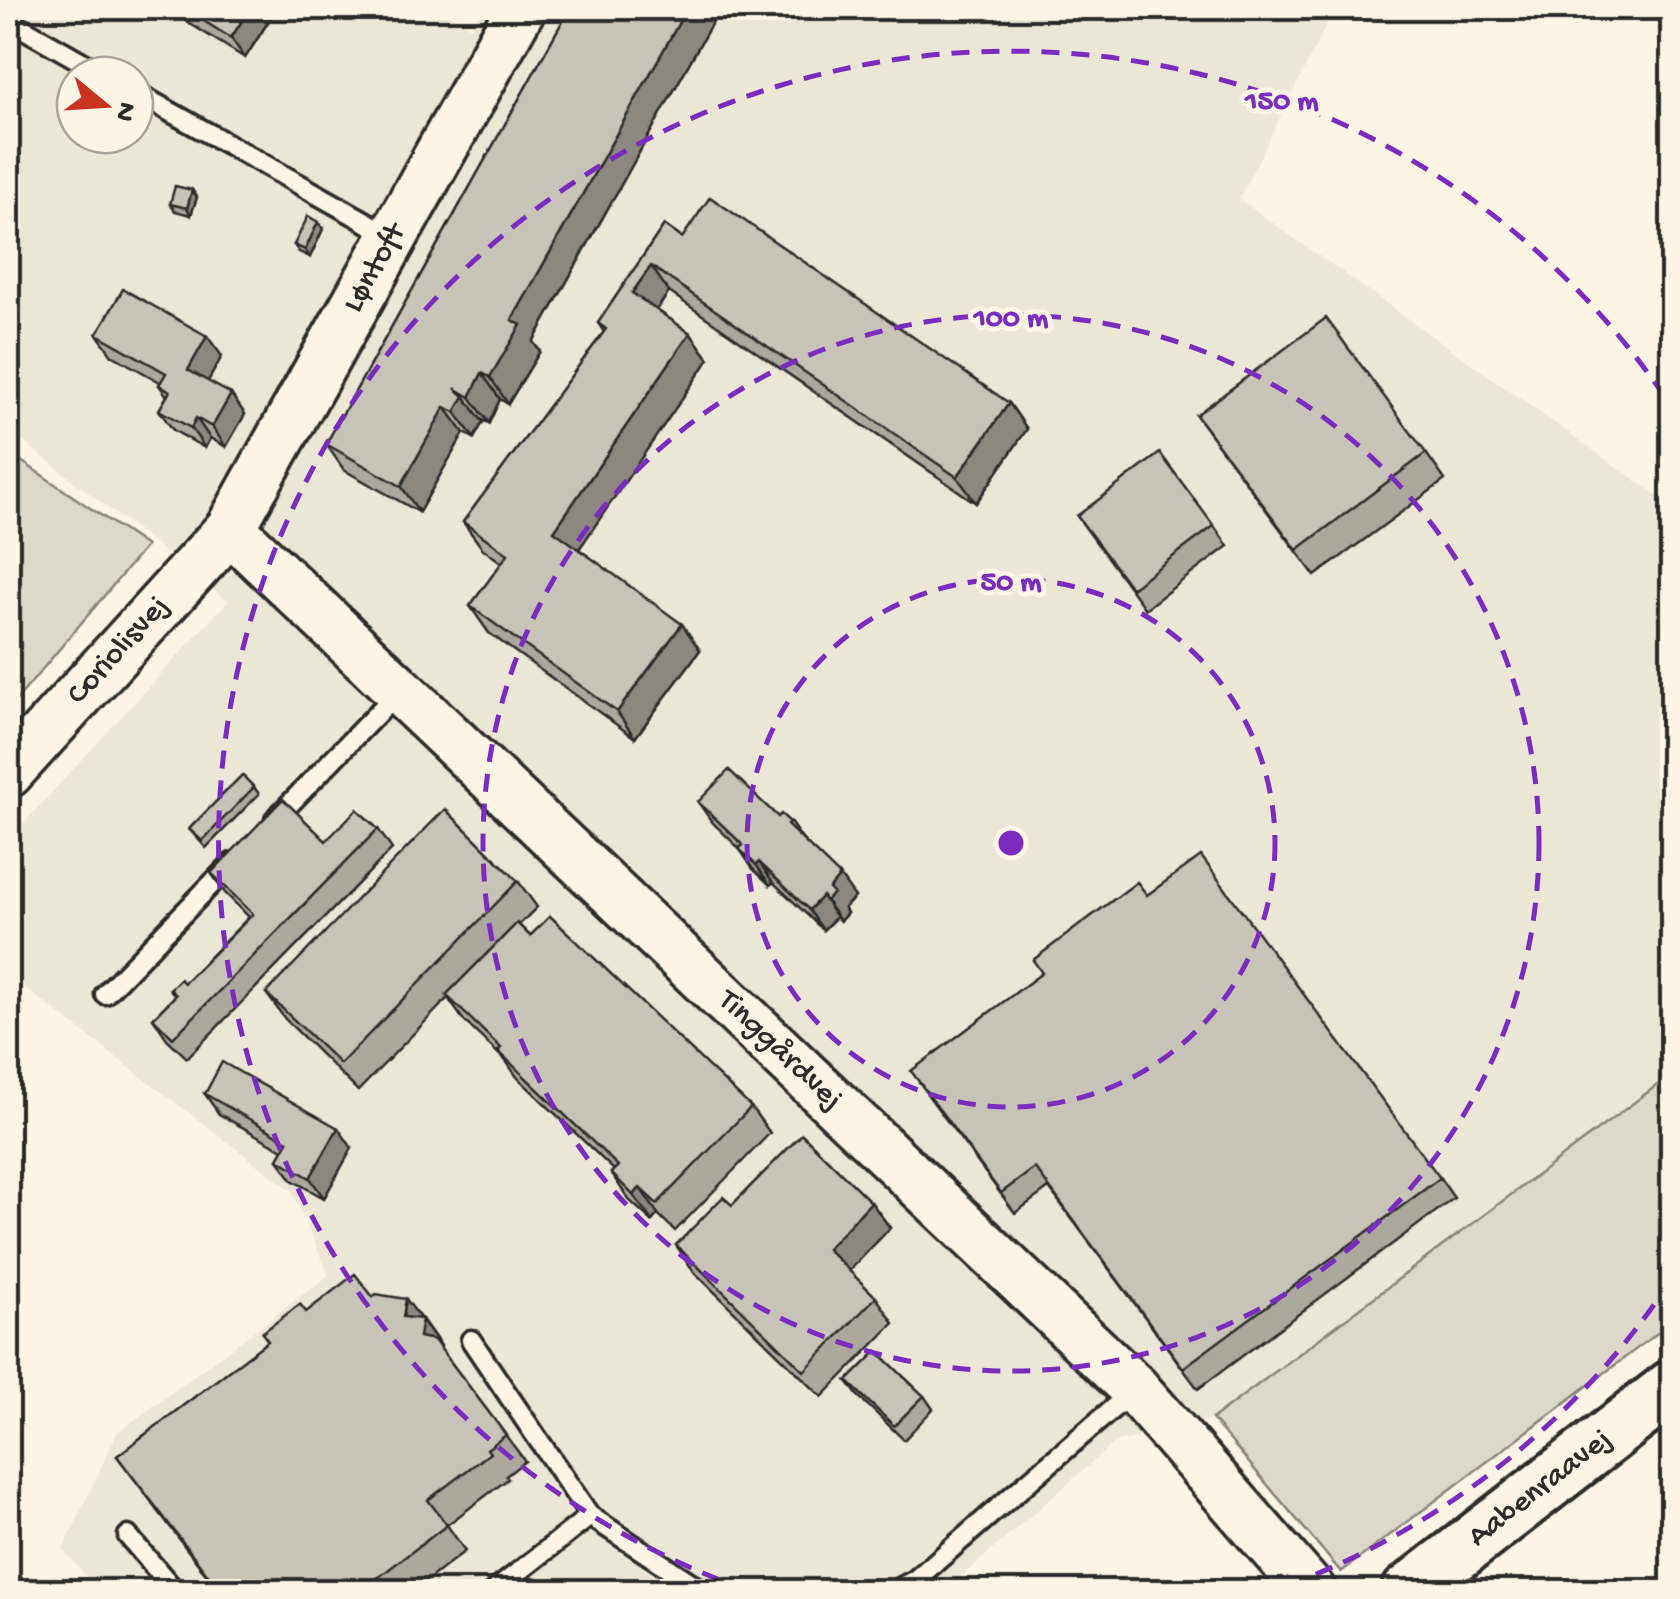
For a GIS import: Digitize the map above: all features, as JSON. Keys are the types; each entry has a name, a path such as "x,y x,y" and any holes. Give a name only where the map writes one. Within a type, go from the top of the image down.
{"main road":[{"name":"Aabenraavej","path":"1408,1592 1672,1386"}],"street":[{"name":"Løntoft","path":"230,529 521,8"},
{"name":"Tinggårdvej","path":"230,529 1135,1389 1312,1592"},
{"name":"Coriolisvej","path":"8,773 230,529"}],"lane":[{"path":"17,26 69,55"},
{"path":"155,103 393,238"},
{"path":"266,828 400,691"},
{"path":"105,994 239,856"},
{"path":"471,1340 590,1516 709,1592"},
{"path":"892,1592 916,1580 1135,1389"},
{"path":"494,1592 590,1516"},
{"path":"128,1536 176,1592"}],"shaded area":[{"path":"8,8 439,8 471,27 482,8 1335,8 1239,199 1672,506 1672,1074 1212,1419 1114,1443 945,1591 99,1591 63,1550 117,1433 329,1275 292,1191 8,975 8,840 228,601 8,430"},
{"path":"8,452 146,546 8,710"},
{"path":"1672,1074 1672,1322 1341,1572 1212,1419"}],"building":[{"path":"183,8 250,8 231,38"},
{"path":"570,8 687,8 512,320 521,325 490,377 482,373 470,397 455,388 464,396 455,412 445,407 401,486 326,444"},
{"path":"175,186 192,190 187,208 170,204"},
{"path":"710,197 1009,403 957,477 651,266 632,293 690,333 554,531 682,624 617,712 470,606 508,554 463,522 606,329 598,323 664,225 682,238"},
{"path":"308,216 318,222 305,250 294,245"},
{"path":"123,289 207,336 188,370 231,394 212,427 196,418 191,428 159,410 170,391 159,385 166,373 97,334"},
{"path":"1326,318 1426,453 1297,550 1196,415"},
{"path":"1160,453 1214,526 1131,588 1077,516"},
{"path":"729,770 778,817 781,814 790,822 787,825 840,876 829,889 833,893 826,901 822,896 809,910 759,862 756,865 739,849 743,845 698,802"},
{"path":"242,775 254,787 202,841 189,829"},
{"path":"283,799 326,841 357,809 378,829 173,1038 153,1018 176,995 170,989 180,979 184,983 253,914 211,873"},
{"path":"445,809 518,881 340,1064 266,993"},
{"path":"1201,856 1440,1178 1183,1368 1035,1168 1001,1193 911,1071 1042,973 1033,960 1137,882 1147,895"},
{"path":"550,916 751,1107 657,1204 640,1188 633,1195 611,1173 618,1166 498,1051 501,1048 446,995 517,923 530,936"},
{"path":"222,1062 338,1128 310,1178 278,1159 288,1141 205,1094"},
{"path":"802,1134 871,1202 827,1249 876,1297 804,1371 676,1245 723,1197 732,1205"},
{"path":"355,1274 373,1297 376,1294 406,1299 403,1317 422,1319 419,1337 434,1340 506,1435 487,1449 490,1453 428,1500 447,1525 359,1592 320,1592 316,1586 308,1592 221,1592 117,1456 268,1341 262,1333 300,1304 306,1312"},
{"path":"877,1351 924,1396 894,1426 847,1381"}]}
